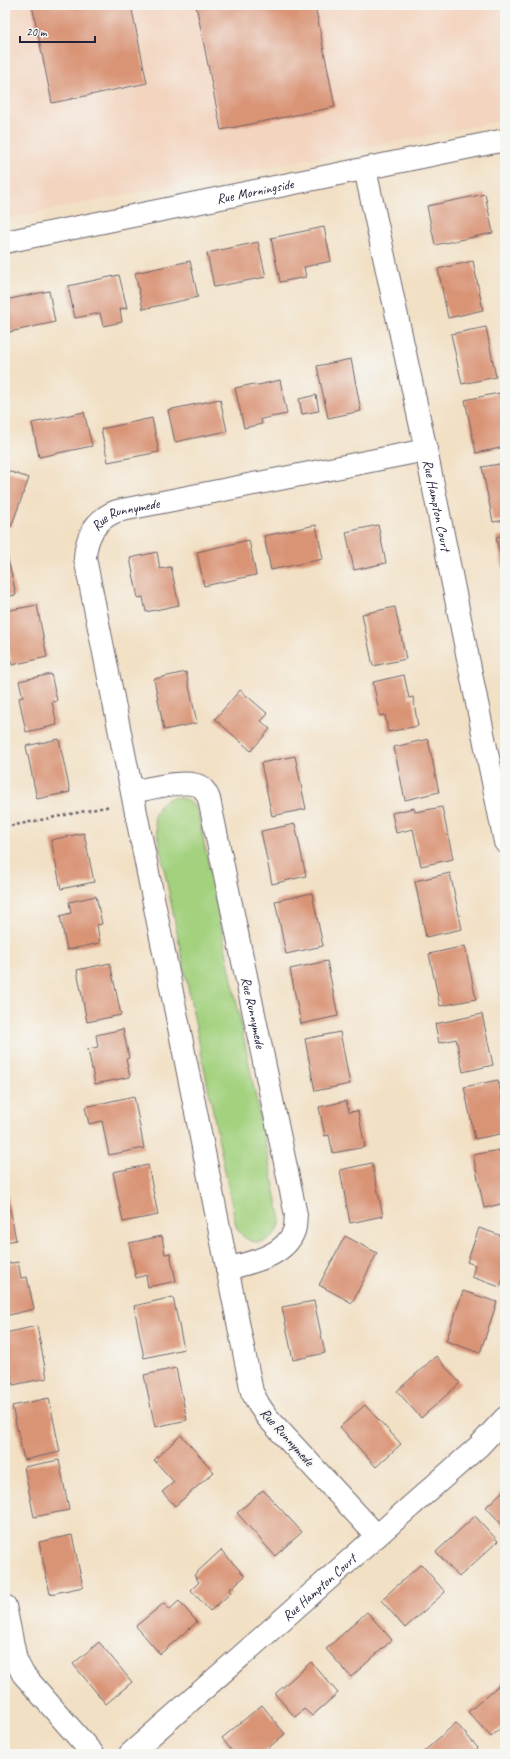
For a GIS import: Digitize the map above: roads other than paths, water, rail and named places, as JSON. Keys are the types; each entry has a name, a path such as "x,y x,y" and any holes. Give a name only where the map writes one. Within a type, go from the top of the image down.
{"street":[{"name":"Rue Morningside","path":"5,242 505,140"},
{"name":"Rue Hampton Court","path":"365,169 426,450 505,842"},
{"name":"Rue Runnymede","path":"377,1536 259,1405 252,1392 84,558 90,534 97,524 106,515 117,511 426,450"},
{"name":"Rue Runnymede","path":"132,792 191,784 200,786 206,791 210,799 296,1215 294,1229 288,1241 277,1252 253,1262 227,1269"},
{"name":"Rue Hampton Court","path":"130,1754 479,1446 505,1418"},
{"path":"5,1606 16,1660 23,1674 93,1754"}]}
